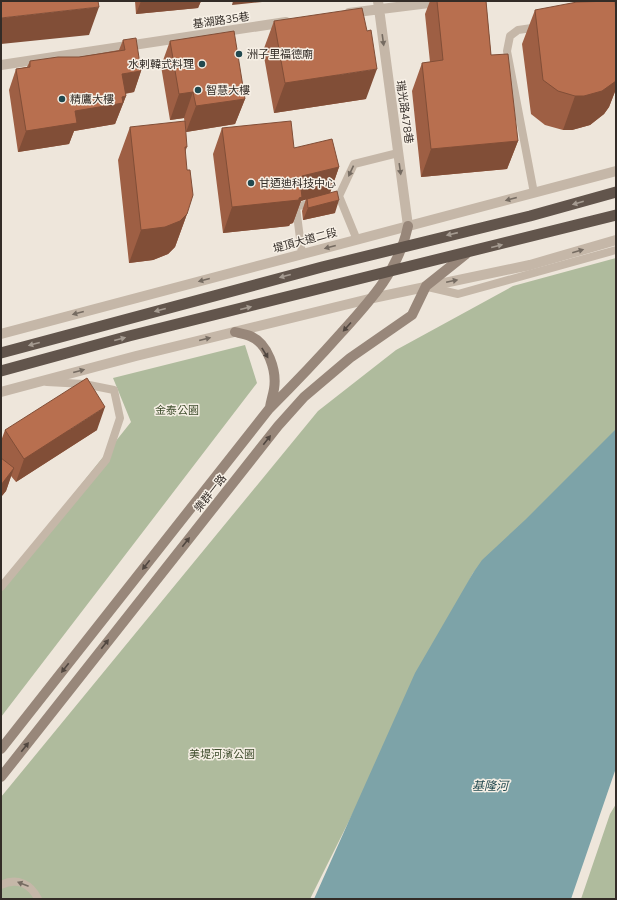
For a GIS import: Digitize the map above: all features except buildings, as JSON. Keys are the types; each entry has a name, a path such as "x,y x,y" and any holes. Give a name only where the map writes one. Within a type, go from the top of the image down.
{"highway":[{"path":"1,353 404,245 530,216 616,192"},
{"path":"1,371 129,336 466,254 616,215"}],"main road":[{"name":"樂群一路","path":"1,749 269,409 314,364 373,298 391,272 404,245 408,226"},
{"name":"樂群一路","path":"1,777 278,426 304,397 350,358 412,315 426,286 466,254"},
{"path":"235,332 251,336 259,343 268,355 273,368 274,388 269,409"}],"street":[{"path":"337,15 378,5 445,1"},
{"name":"瑞光路478巷","path":"378,5 408,226"},
{"name":"基湖路35巷","path":"1,65 298,21"},
{"name":"堤頂大道二段","path":"1,334 616,171"},
{"path":"1,392 373,298 530,265 616,240"}],"lane":[{"path":"534,192 506,51 510,36 518,30 548,25"},
{"path":"357,240 339,196 354,164 398,153"},
{"path":"302,254 296,207 339,196"},
{"path":"426,286 458,294 616,250"},
{"path":"1,587 106,460 120,418 114,390 84,384 42,381"},
{"path":"1,885 15,881 22,882 29,886 38,899"}],"green space":[{"name":"美堤河濱公園","path":"616,258 616,432 473,573 310,899 1,899 1,797 318,411 396,350 513,286"},
{"name":"金泰公園","path":"245,345 257,383 1,717 1,585 131,422 113,378"},
{"path":"616,804 616,899 581,899 610,814"}],"water":[{"name":"基隆河","path":"616,429 616,768 571,899 314,899 415,673 473,573 482,560 525,520"}],"place":[{"name":"洲子里福德廟","path":"239,54"},
{"name":"水剌韓式料理","path":"202,64"},
{"name":"智慧大樓","path":"198,90"},
{"name":"精鷹大樓","path":"62,99"},
{"name":"甘迺迪科技中心","path":"251,183"}]}
